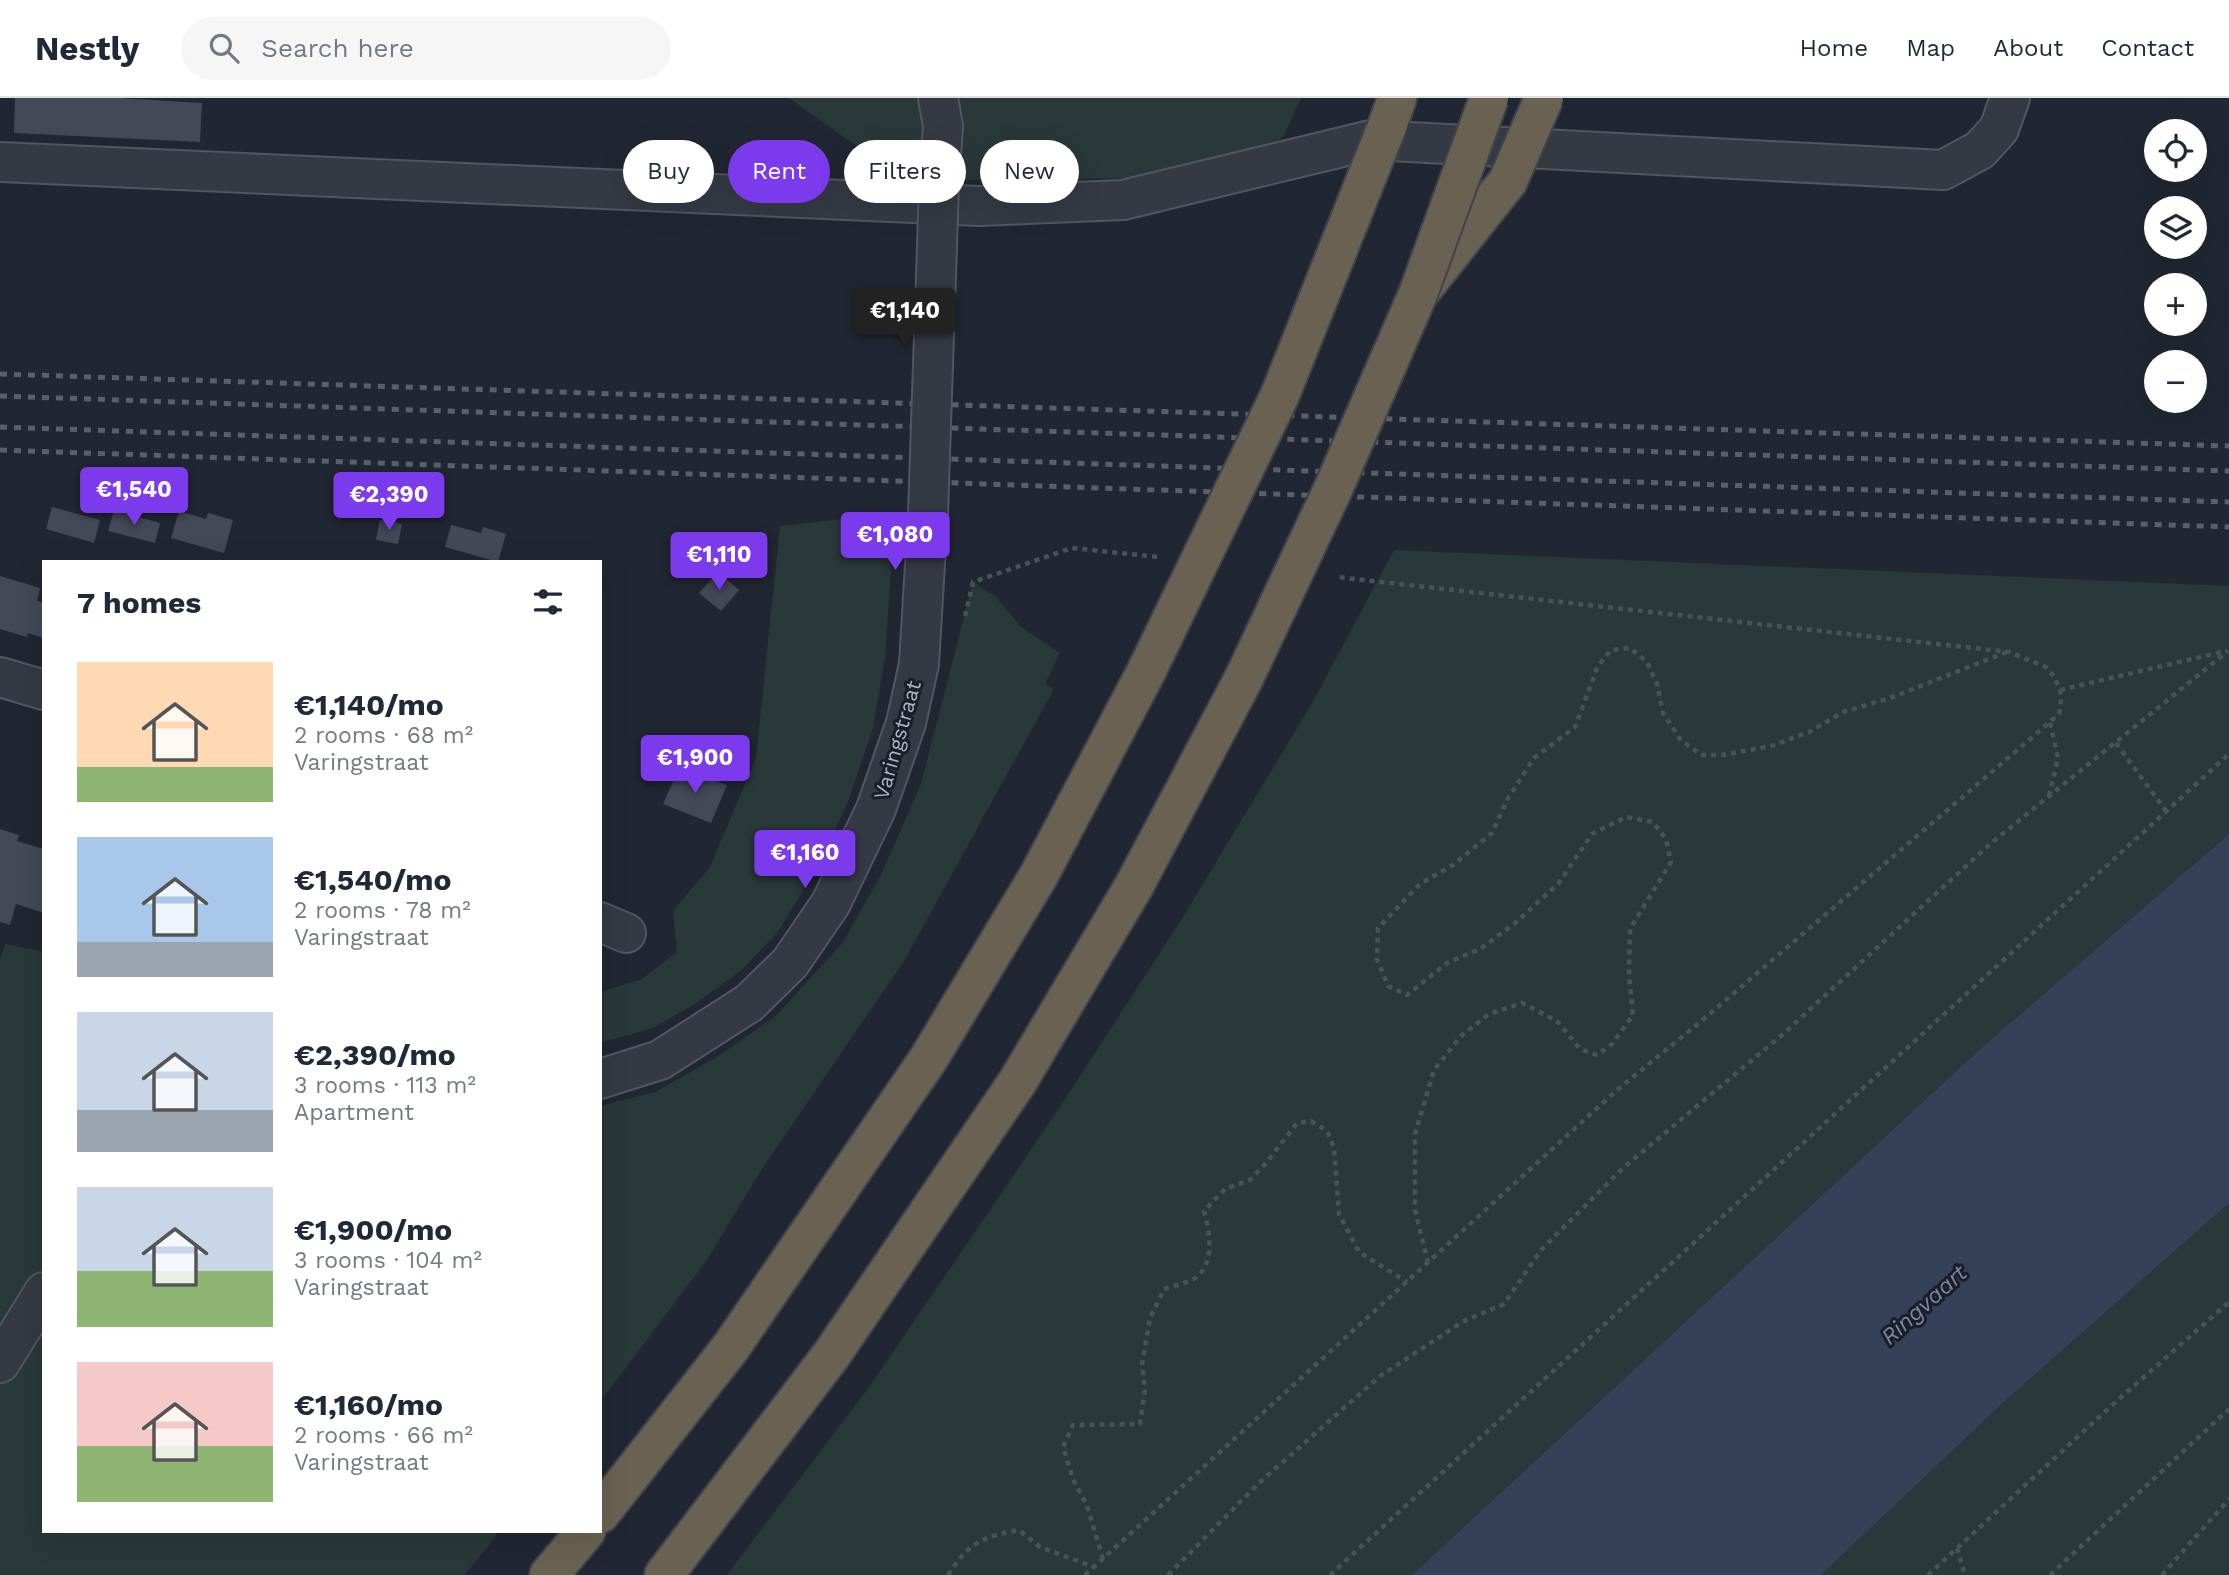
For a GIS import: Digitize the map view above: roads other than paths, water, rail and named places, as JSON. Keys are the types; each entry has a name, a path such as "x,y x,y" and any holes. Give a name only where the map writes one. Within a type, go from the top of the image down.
{"highway":[{"path":"664,1575 832,1354 1018,1081 1134,886 1244,678 1334,487 1418,294 1489,98"},
{"path":"1418,294 1508,181 1544,98"},
{"path":"602,1511 731,1347 929,1058 1039,875 1146,672 1280,395 1390,107"},
{"path":"549,1575 584,1533"}],"street":[{"name":"Varingstraat","path":"602,1078 660,1060 748,1003 790,963 831,904 876,809 906,723 919,664 928,514 943,126 938,98"},
{"path":"0,162 979,206 1123,200 1371,140 1943,170 1980,150 1999,129 2010,98"},
{"path":"0,677 42,689"},
{"path":"0,1363 42,1295"}],"water":[{"name":"Ringvaart","path":"2229,834 2229,1203 2005,1401 1821,1575 1412,1575 1979,1050"}],"railway":[{"path":"0,374 2229,446"},
{"path":"0,396 2229,471"},
{"path":"0,427 2229,502"},
{"path":"0,450 2229,527"}]}
